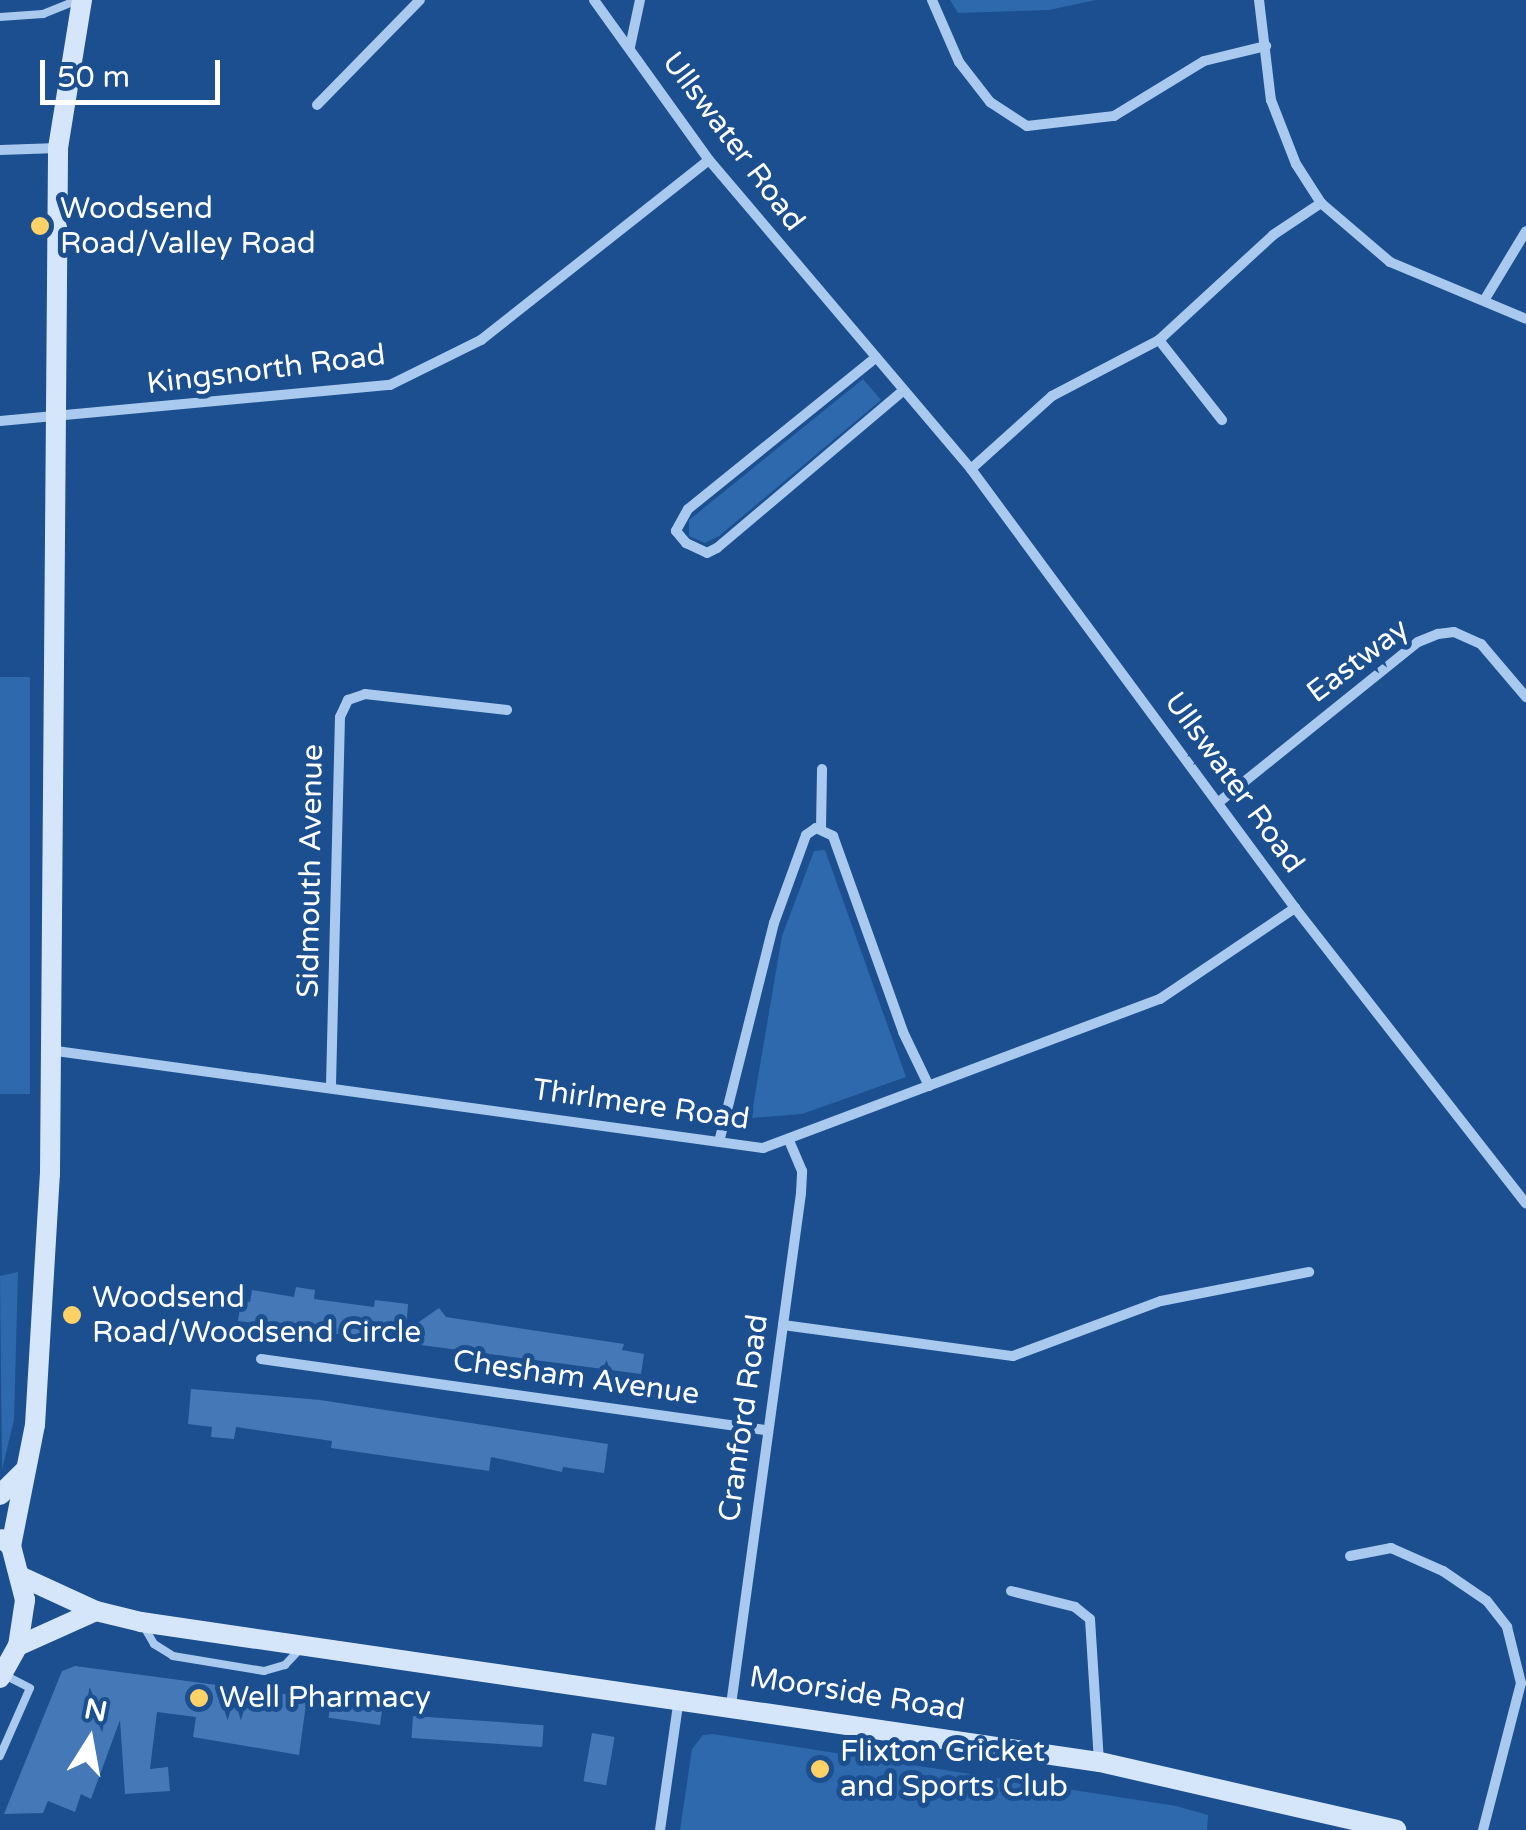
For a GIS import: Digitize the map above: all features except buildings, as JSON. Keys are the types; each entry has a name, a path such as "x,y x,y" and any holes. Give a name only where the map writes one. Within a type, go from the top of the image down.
{"street":[{"path":"2,1676 18,1646 25,1621 22,1577 6,1542 28,1466 50,1174 58,148 80,0"},
{"path":"317,105 420,0"},
{"name":"Ullswater Road","path":"594,0 710,160 874,359 971,469 1295,908 1526,1204"},
{"name":"Ullswater Road","path":"630,47 640,0"},
{"path":"932,0 959,62 990,102 1027,126 1080,125 1114,116 1204,61 1266,46"},
{"path":"1260,0 1280,130 1321,204 1390,262 1526,319"},
{"path":"0,150 58,148"},
{"name":"Kingsnorth Road","path":"0,421 56,421 390,384 448,361 710,160"},
{"path":"971,469 1052,396 1158,340 1272,235 1321,204"},
{"path":"1485,299 1526,231"},
{"path":"1158,340 1222,420"},
{"path":"874,359 688,508 676,531 686,544 707,553 716,548 903,391"},
{"name":"Eastway","path":"1219,802 1418,642 1438,634 1454,632 1481,644 1526,696"},
{"name":"Sidmouth Avenue","path":"331,1085 340,717 348,700 365,694 506,710"},
{"path":"821,828 822,769"},
{"path":"821,828 832,836 903,1032 930,1086"},
{"path":"719,1142 774,923 806,835 821,828"},
{"name":"Thirlmere Road","path":"48,1050 331,1085 763,1148 789,1142 1160,999 1295,908"},
{"name":"Cranford Road","path":"731,1705 765,1430 801,1194 802,1170 789,1142"},
{"path":"782,1325 1013,1356 1161,1302 1310,1272"},
{"name":"Chesham Avenue","path":"261,1358 765,1430"},
{"path":"0,1495 28,1466"},
{"path":"1350,1556 1391,1548 1443,1571 1487,1600 1507,1627 1521,1683 1483,1830"},
{"name":"Moorside Road","path":"22,1577 96,1611 141,1622 731,1705 1100,1762 1383,1829"},
{"path":"1011,1591 1075,1608 1090,1620 1100,1762"},
{"path":"18,1646 96,1611"},
{"path":"660,1830 679,1698"}],"lane":[{"path":"0,17 43,14 80,0"},
{"path":"141,1622 154,1644 173,1656 264,1671 285,1665 303,1645"},
{"path":"0,1756 30,1688 2,1676"}],"shaded area":[{"path":"950,0 1096,0 1049,10 958,13"},
{"path":"863,379 881,400 719,536 705,543 689,536 689,520"},
{"path":"0,677 30,677 30,1094 0,1094"},
{"path":"825,850 906,1077 802,1114 751,1118 782,936 814,851"},
{"path":"18,1272 14,1420 2,1470 0,1276"},
{"name":"Flixton Cricket and Sports Club","path":"703,1735 1176,1806 1208,1815 1207,1830 680,1830 692,1749"}],"place":[{"name":"Woodsend Road/Valley Road","path":"40,226"},
{"name":"Woodsend Road/Woodsend Circle","path":"72,1315"},
{"name":"Well Pharmacy","path":"199,1698"},
{"name":"Flixton Cricket and Sports Club","path":"820,1769"}]}
